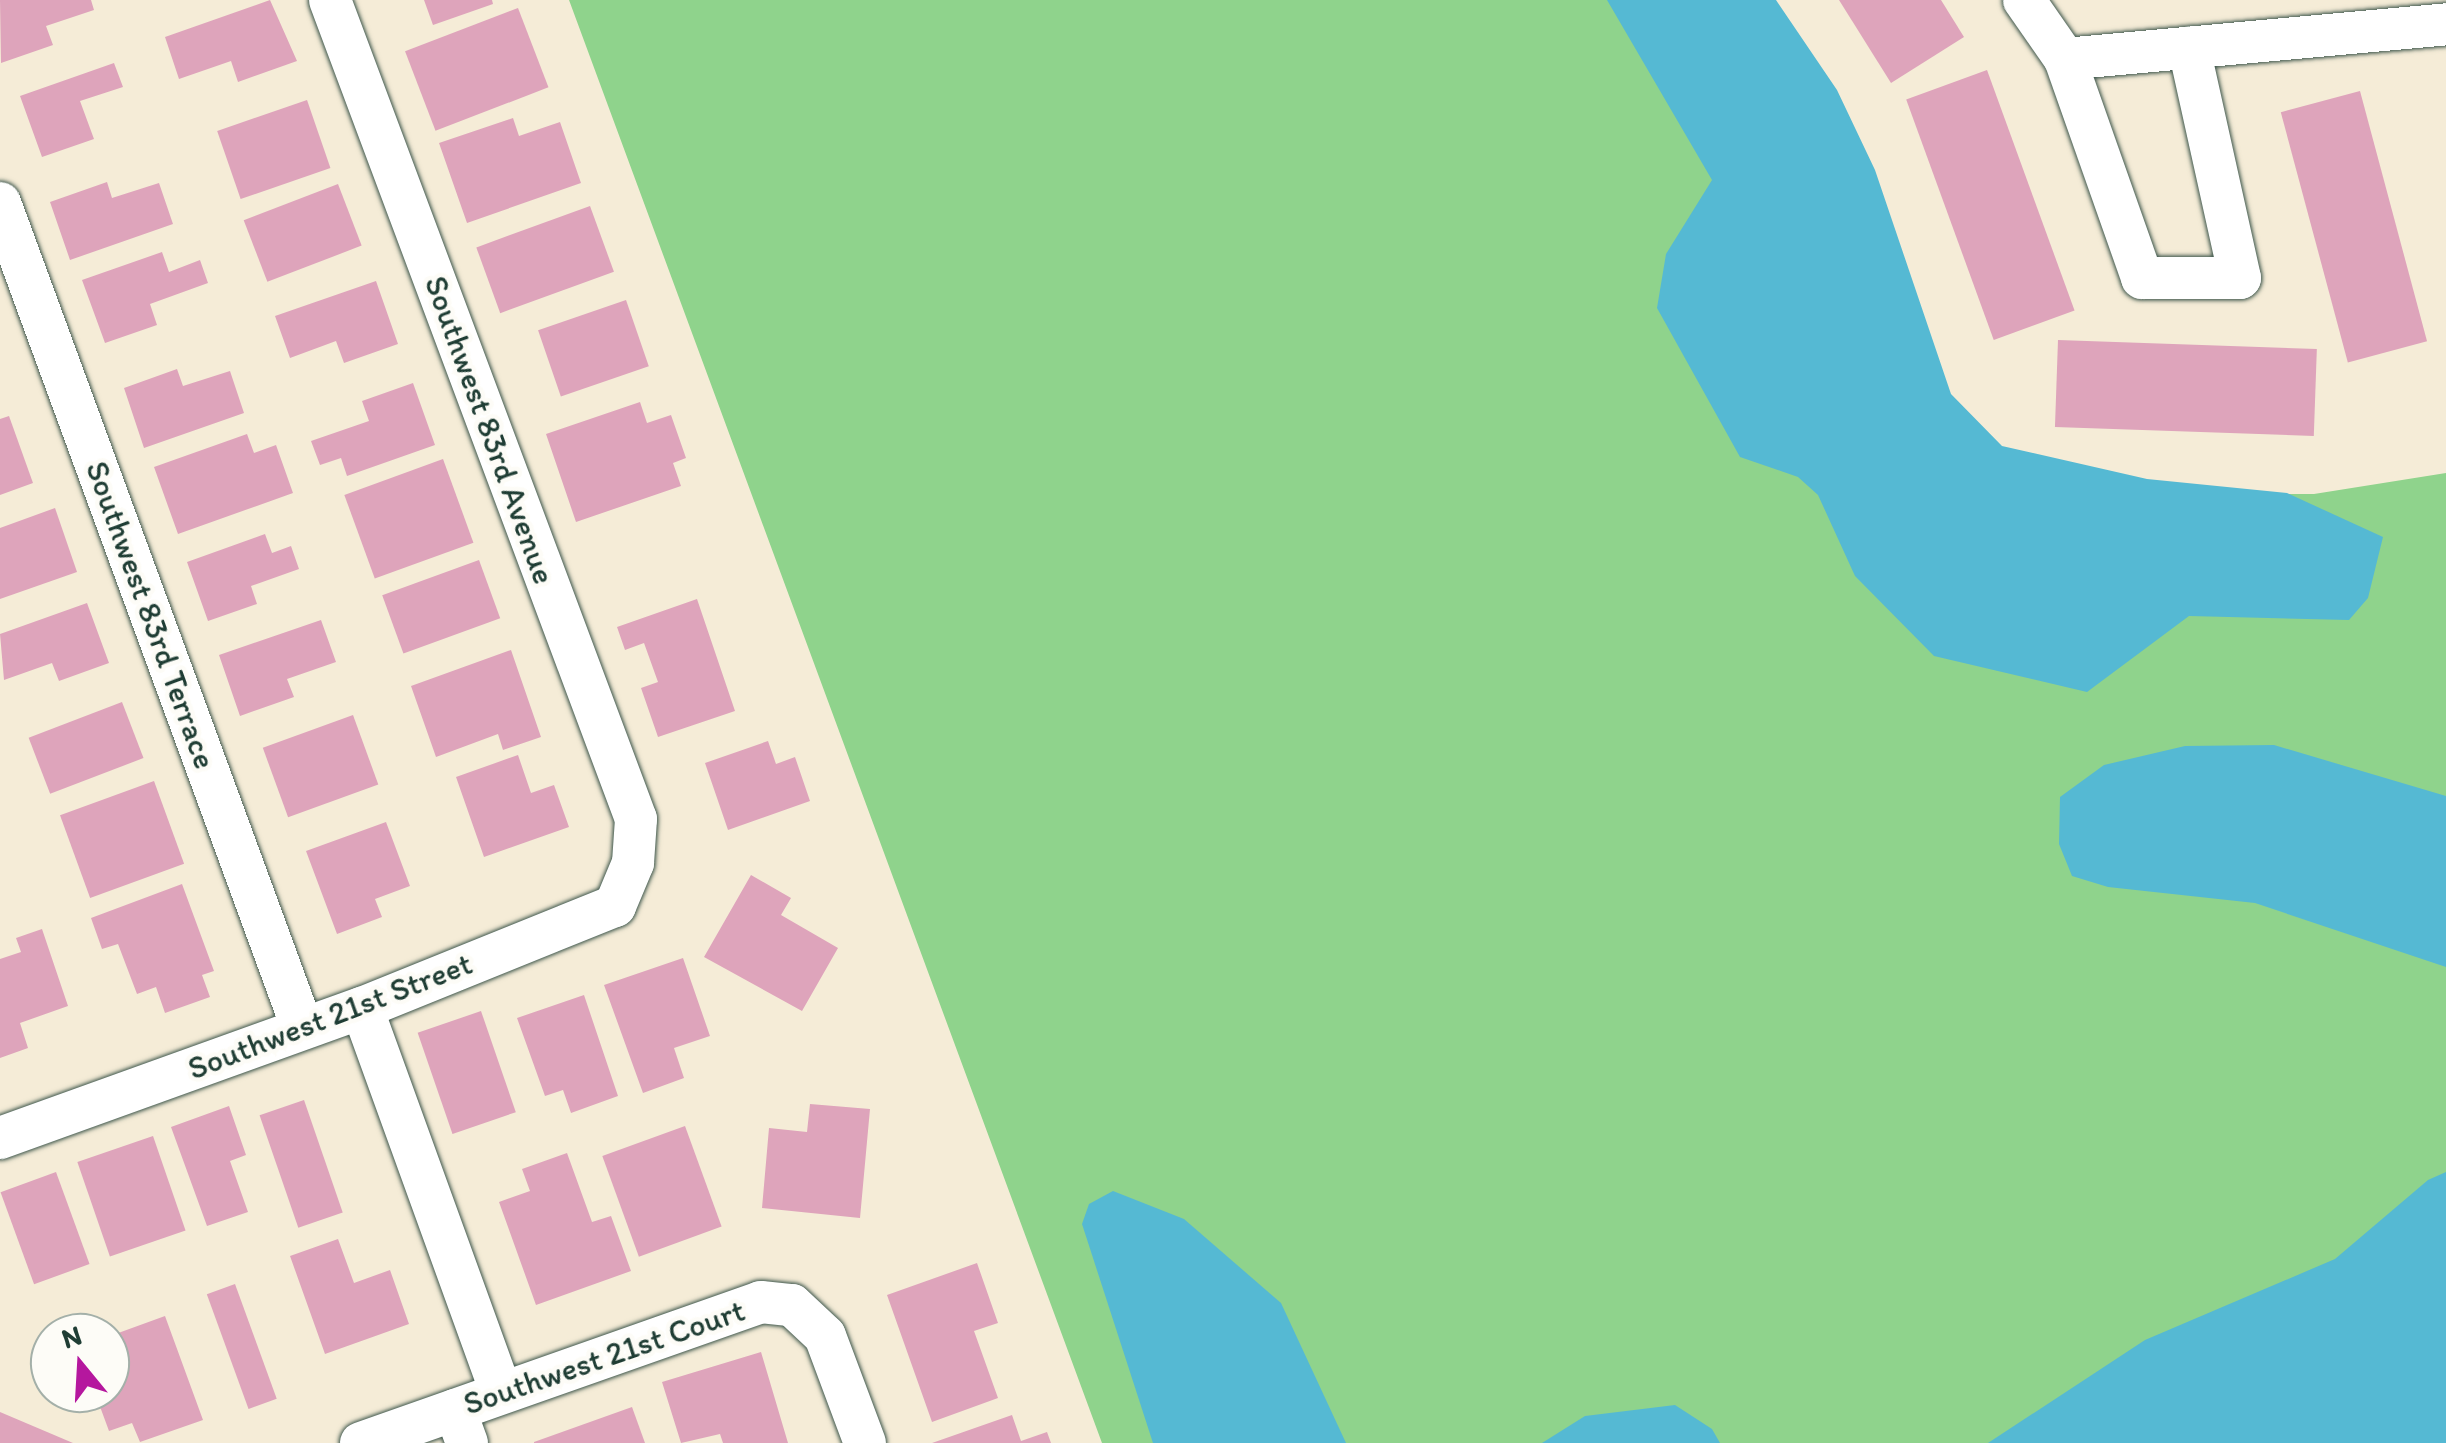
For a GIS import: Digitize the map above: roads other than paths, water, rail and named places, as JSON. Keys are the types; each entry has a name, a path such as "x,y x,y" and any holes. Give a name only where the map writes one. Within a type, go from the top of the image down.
{"street":[{"name":"Southwest 83rd Avenue","path":"330,0 636,819 633,863"},
{"path":"2024,0 2066,59 2142,278 2240,278 2189,48"},
{"path":"2444,0 2446,9"},
{"path":"2066,59 2446,24"},
{"name":"Southwest 83rd Terrace","path":"0,203 302,1028"},
{"name":"Southwest 21st Street","path":"0,1138 362,1008 615,906 633,863"},
{"path":"362,1008 500,1390"},
{"name":"Southwest 21st Court","path":"361,1443 461,1426 500,1390 760,1302 792,1305 826,1336 865,1443"}],"water":[{"path":"1607,0 1776,0 1837,90 1875,170 1951,394 2002,446 2147,479 2287,493 2383,537 2368,598 2349,620 2189,616 2087,692 1934,656 1855,576 1818,495 1798,477 1740,457 1657,308 1666,254 1712,180"},
{"path":"2274,745 2446,796 2446,967 2255,903 2108,887 2072,876 2059,844 2060,797 2104,765 2185,746"},
{"path":"2446,1172 2446,1443 1988,1443 2145,1340 2335,1259 2428,1180"},
{"path":"1113,1191 1184,1219 1281,1303 1346,1443 1153,1443 1082,1224 1089,1204"},
{"path":"1675,1405 1712,1429 1720,1443 1542,1443 1585,1416"}]}
